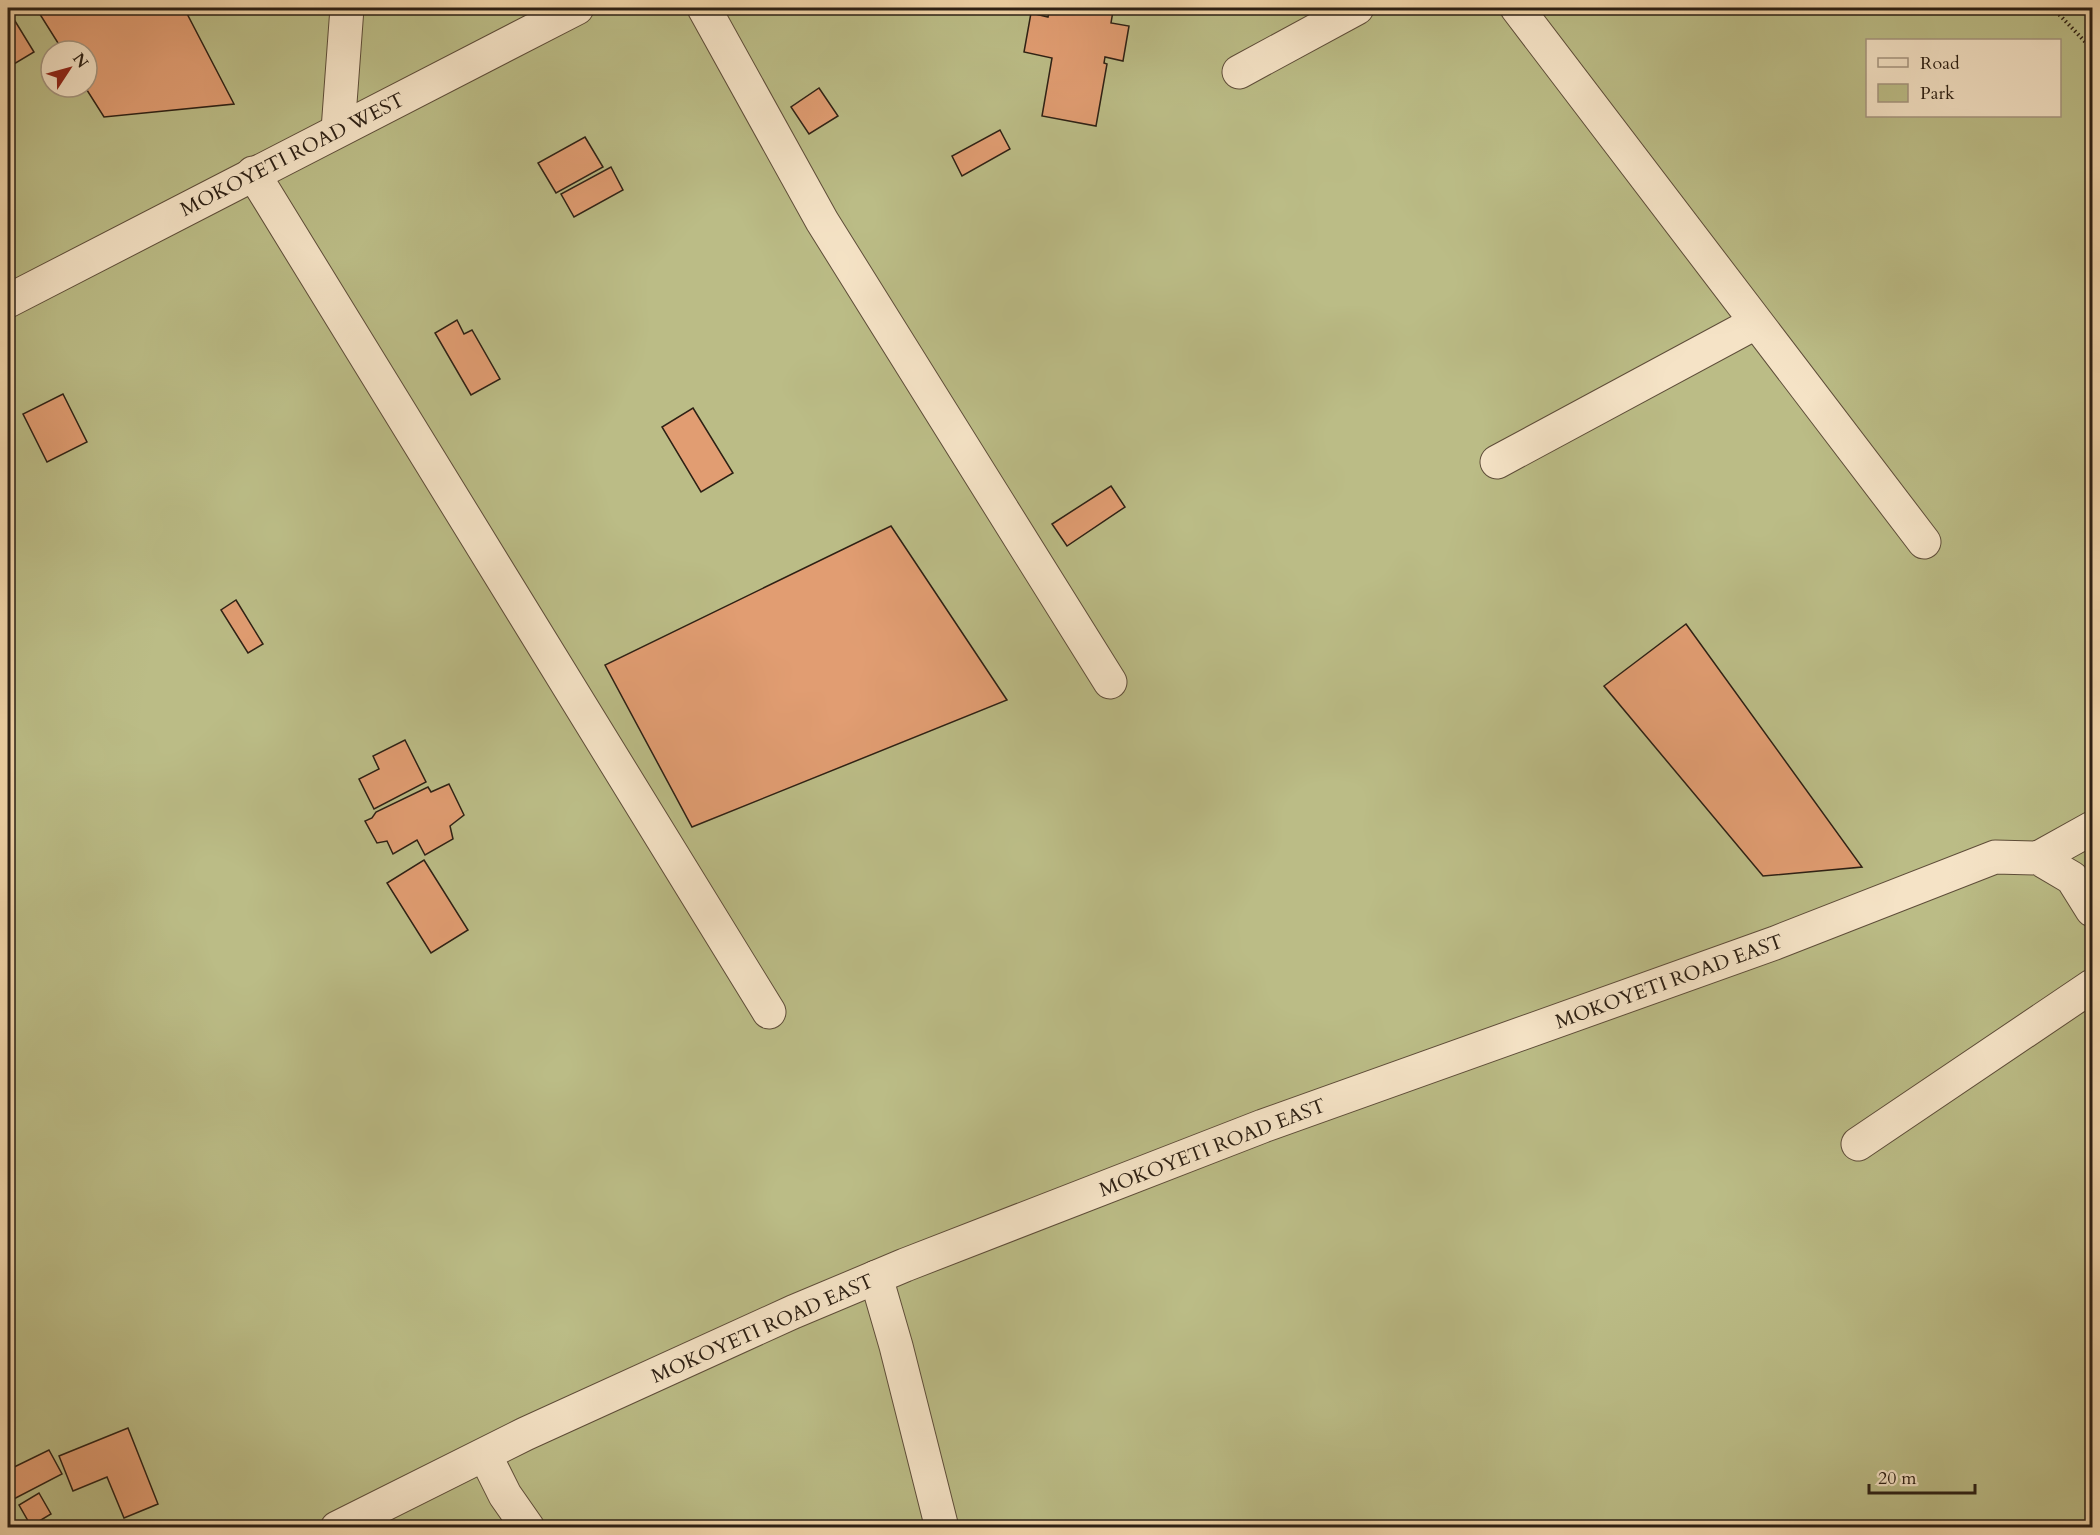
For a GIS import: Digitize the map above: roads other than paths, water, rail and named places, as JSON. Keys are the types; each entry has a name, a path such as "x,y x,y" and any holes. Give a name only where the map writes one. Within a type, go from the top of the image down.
{"street":[{"path":"338,130 347,8"},
{"name":"MOKOYETI ROAD WEST","path":"8,301 576,8"},
{"path":"704,8 822,221 1110,682"},
{"path":"1239,72 1357,8"},
{"path":"1517,8 1924,542"},
{"path":"253,173 770,1012"},
{"path":"1497,462 1755,323"},
{"path":"2038,858 2092,828"},
{"name":"MOKOYETI ROAD EAST","path":"337,1527 525,1434 876,1277 1263,1126 1775,943 1995,857 2038,858 2072,878 2092,910"},
{"path":"1858,1144 2092,986"},
{"path":"876,1277 942,1527"},
{"path":"485,1455 505,1495 528,1527"}]}
